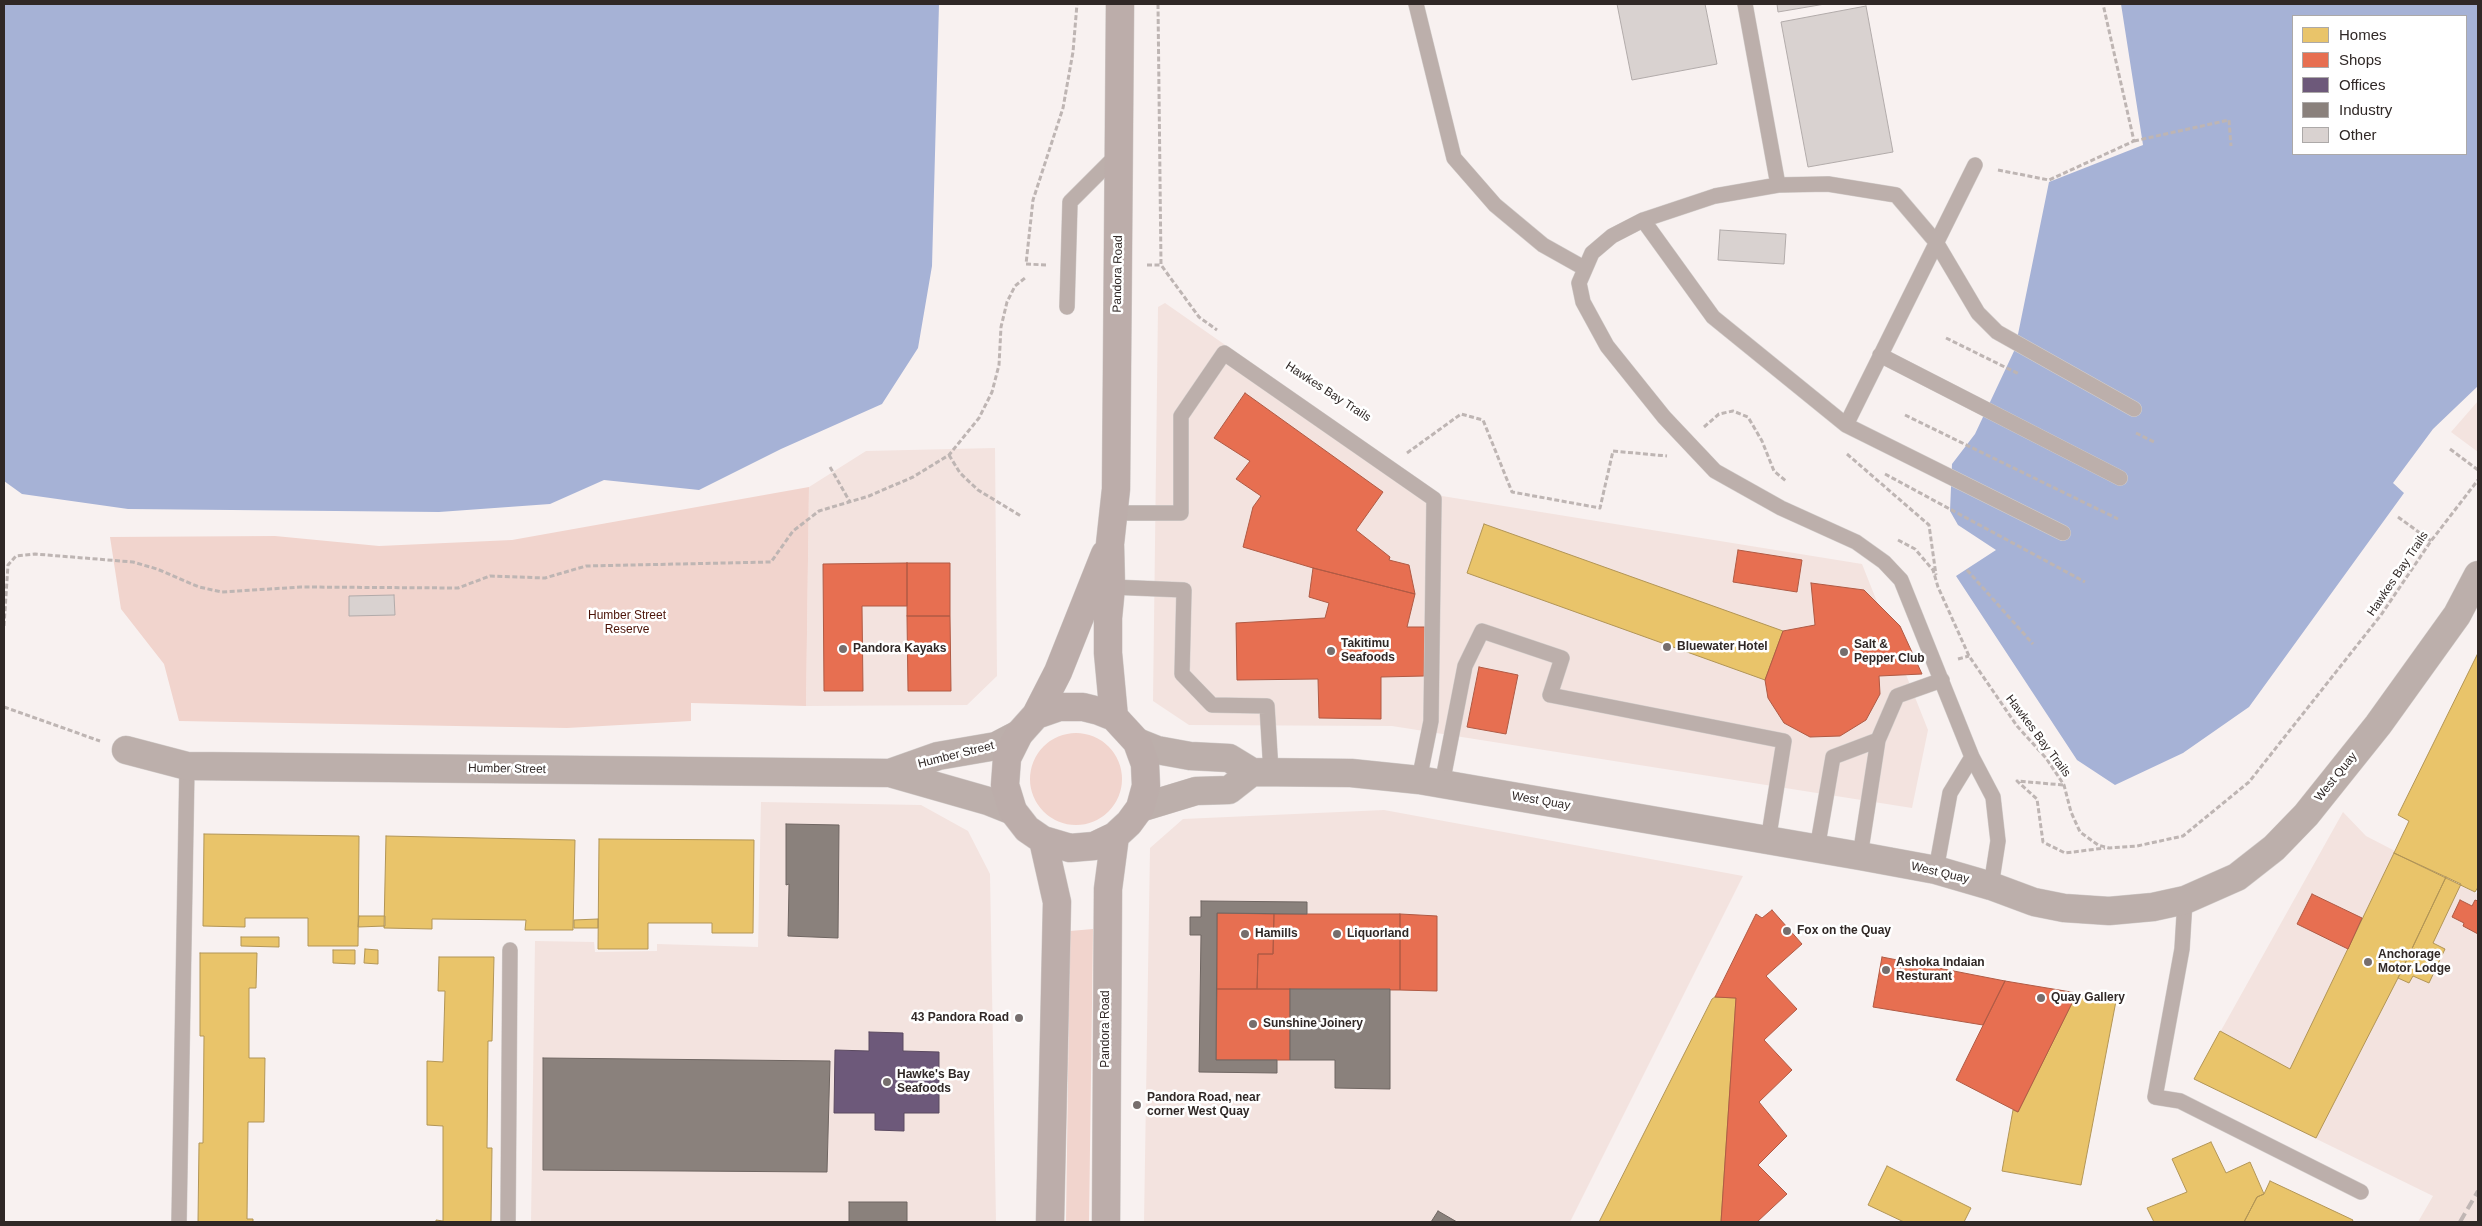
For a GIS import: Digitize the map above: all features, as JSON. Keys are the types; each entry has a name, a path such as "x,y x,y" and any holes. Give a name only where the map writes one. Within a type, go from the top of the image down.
{"main road":[{"name":"Pandora Road","path":"1110,544 1116,489 1120,4"},
{"path":"1110,544 1111,587 1108,653 1114,717"},
{"path":"1027,724 1059,707 1083,707 1114,717 1137,742 1145,764 1146,786 1140,808 1129,823 1115,836 1094,846 1070,848 1043,840 1027,829 1013,811 1005,785 1007,758 1062,662 1110,544"},
{"name":"Pandora Road","path":"1106,1222 1108,889 1115,836"},
{"path":"1043,840 1057,902 1050,1222"}],"street":[{"name":"West Quay","path":"1261,772 1351,773 1431,782 1936,870 1991,886 2034,902 2064,908 2109,911 2153,907 2185,900 2237,877 2274,848 2306,815 2395,701 2457,616 2478,575"},
{"name":"Humber Street","path":"890,773 938,756 996,746 1027,724"},
{"path":"1137,742 1158,750 1190,756 1229,758 1261,772"},
{"name":"Humber Street","path":"126,750 187,766 890,773 988,801 1013,811"},
{"path":"1140,808 1196,791 1229,790 1261,772"}],"lane":[{"path":"1416,4 1454,158 1495,205 1543,245 1584,268"},
{"path":"1745,4 1778,185"},
{"path":"1067,307 1070,202 1119,153"},
{"path":"1846,425 1975,165"},
{"path":"1991,886 1998,841 1993,797 1972,757 1901,580 1884,562 1856,542 1781,508 1715,471 1664,417 1607,346 1582,302 1580,283 1584,268 1592,253 1612,236 1643,220 1714,196 1778,185 1828,184 1896,195 1936,242 1978,312 1998,332 2134,410"},
{"path":"1643,220 1713,317 1846,425 2063,533"},
{"path":"1113,513 1182,513 1181,416 1224,354 1434,499 1431,782"},
{"path":"1880,355 2120,478"},
{"path":"1111,587 1184,590 1182,674 1212,705 1267,706 1261,772"},
{"path":"1431,782 1465,666 1482,631 1562,658 1550,695 1784,741 1768,841"},
{"path":"1860,856 1878,740 1897,696 1942,680"},
{"path":"1817,849 1833,757 1878,740"},
{"path":"1936,870 1950,793 1972,757"},
{"path":"179,1222 187,766"},
{"path":"2185,900 2182,948 2155,1097 2180,1101 2361,1192"},
{"path":"508,1222 510,950"}],"path":[{"path":"1055,265 1026,264 1033,200 1063,108 1073,52 1077,4"},
{"path":"1158,4 1161,265 1199,317 1221,332"},
{"path":"2103,4 2134,141"},
{"path":"1975,165 2049,180 2134,141 2229,120 2231,146"},
{"path":"1145,265 1161,265"},
{"path":"4,626 8,565 16,556 35,554 133,562 157,569 199,588 222,592 301,587 458,588 490,576 545,578 586,566 771,562 793,531 819,511 850,502 913,477 950,455 979,418 992,392 1000,365 1001,327 1007,302 1015,286 1025,278"},
{"path":"1705,427 1719,414 1733,411 1748,417 1762,442 1774,471 1788,483"},
{"path":"1399,448 1407,453 1461,414 1483,420 1512,492 1600,508 1613,452 1673,457"},
{"path":"1905,415 2118,519"},
{"path":"1846,425 1836,444 1928,525 1938,588"},
{"path":"2450,449 2478,470"},
{"path":"950,455 960,473 978,490 1021,516"},
{"path":"830,467 850,502"},
{"path":"1885,474 2085,582"},
{"name":"Hawkes Bay Trails","path":"1889,536 1914,549 1933,570 1938,588 1969,656 2016,726 2046,758 2064,784 2071,812 2080,832 2098,845 2109,848 2137,846 2184,836 2249,782 2381,615 2431,541 2478,480"},
{"path":"2398,517 2431,541"},
{"path":"1968,570 2033,644"},
{"path":"4,706 126,750"},
{"path":"2064,784 2017,781 2037,799 2043,842 2065,853 2109,848"}],"shaded area":[{"path":"1165,303 1442,496 1862,564 1928,730 1912,808 1392,726 1189,725 1153,701 1158,307"},
{"path":"2478,401 2478,452 2451,432"},
{"path":"995,448 997,676 967,705 806,706 809,487 866,451"},
{"path":"761,802 921,805 968,831 990,874 996,1222 531,1222 535,941 594,942 595,952 657,951 657,944 758,947"},
{"path":"1384,810 1743,876 1570,1222 1144,1222 1150,848 1183,819"},
{"name":"Anchorage Motor Lodge","path":"2343,812 2366,836 2478,894 2478,1222 2418,1222 2433,1196 2194,1079"}],"green space":[{"name":"Humber Street Reserve","path":"809,487 806,706 691,703 691,721 567,728 179,721 164,664 121,609 110,537 275,536 379,546 512,540"},
{"path":"1076,733 1094,737 1108,747 1118,761 1122,779 1118,797 1108,811 1094,821 1076,825 1058,821 1044,811 1034,797 1030,779 1034,761 1044,747 1058,737"},
{"path":"1093,929 1089,1222 1066,1222 1070,931"}],"water":[{"path":"4,4 939,4 932,266 918,348 882,404 781,449 699,490 604,480 550,504 439,512 128,509 22,494 4,481"},
{"path":"2121,4 2478,4 2478,386 2433,429 2393,483 2404,493 2249,707 2183,753 2115,785 2077,760 1956,576 1996,550 1958,525 1950,511 1952,464 1975,434 2015,349 2049,182 2143,145"}],"building: Homes":[{"path":"1484,524 1783,631 1765,680 1467,573"},
{"path":"2478,653 2478,887 2475,892 2394,853 2409,821 2398,815"},
{"path":"204,834 359,836 358,946 308,946 308,918 245,918 245,927 203,926"},
{"path":"386,836 575,840 573,930 525,930 526,920 432,919 432,929 384,928"},
{"path":"599,839 754,840 753,933 712,933 712,923 648,923 648,949 598,949"},
{"path":"2394,853 2446,877 2398,978 2316,1138 2194,1079 2220,1031 2290,1069"},
{"path":"2446,877 2461,884 2433,943 2445,949 2429,983 2413,976 2409,983 2398,978"},
{"path":"359,916 385,916 385,926 358,927"},
{"path":"598,919 598,928 574,928 574,920"},
{"path":"241,937 279,937 279,947 241,946"},
{"path":"365,949 378,950 378,964 364,963"},
{"path":"333,950 355,950 355,964 333,963"},
{"path":"200,953 257,953 256,988 249,988 249,1058 265,1058 264,1122 248,1122 247,1219 253,1219 253,1222 198,1222 199,1143 203,1143 204,1036 200,1036"},
{"path":"439,957 494,957 492,1041 488,1041 487,1148 492,1148 491,1222 436,1222 436,1220 443,1221 443,1126 427,1125 427,1061 443,1062 445,991 438,991"},
{"path":"2077,993 2116,1001 2081,1185 2002,1171 2013,1110 2018,1112"},
{"path":"1715,997 1736,998 1721,1222 1599,1222 1712,999"},
{"path":"2211,1142 2226,1173 2250,1162 2264,1194 2257,1197 2244,1222 2154,1222 2147,1208 2187,1192 2172,1159"},
{"path":"1887,1166 1971,1208 1964,1222 1904,1222 1868,1205"},
{"path":"2270,1181 2353,1220 2352,1222 2244,1222 2257,1197 2264,1194"}],"building: Shops":[{"path":"1245,393 1383,492 1356,530 1390,557 1389,560 1409,565 1415,594 1313,568 1243,547 1253,507 1261,496 1236,479 1250,461 1214,438"},
{"path":"1738,550 1802,560 1797,592 1733,582"},
{"name":"Pandora Kayaks","path":"907,563 907,606 862,606 863,691 824,691 823,564"},
{"path":"907,563 950,563 950,616 907,616"},
{"name":"Takitimu Seafoods","path":"1313,568 1415,594 1407,627 1425,627 1424,676 1381,677 1381,719 1319,718 1318,679 1237,680 1236,623 1325,618 1329,603 1309,597"},
{"name":"Salt & Pepper Club","path":"1811,583 1864,590 1900,626 1922,674 1879,676 1880,694 1866,720 1840,736 1810,737 1784,723 1768,698 1765,680 1783,631 1815,625"},
{"path":"907,616 950,616 951,691 908,691"},
{"path":"1479,667 1518,675 1506,734 1467,727"},
{"path":"2312,894 2362,918 2348,949 2297,924"},
{"path":"2460,900 2472,906 2475,900 2478,901 2478,934 2463,926 2464,923 2452,917"},
{"path":"1772,910 1802,944 1766,976 1797,1009 1764,1040 1792,1070 1759,1102 1787,1136 1758,1165 1787,1194 1757,1222 1721,1222 1736,998 1715,997 1756,914 1762,918"},
{"name":"Hamills","path":"1217,913 1274,914 1273,954 1258,954 1257,989 1217,989"},
{"name":"Liquorland","path":"1274,914 1400,914 1400,990 1257,989 1258,954 1273,954"},
{"path":"1400,914 1437,916 1437,991 1400,990"},
{"path":"1882,957 2005,981 1983,1025 1873,1007"},
{"path":"2005,981 2077,993 2018,1112 1956,1080"},
{"name":"Sunshine Joinery","path":"1217,989 1290,989 1290,1060 1216,1060"}],"building: Offices":[{"name":"Hawke's Bay Seafoods","path":"869,1032 903,1033 903,1051 939,1052 939,1113 904,1113 904,1131 875,1130 875,1113 834,1113 835,1050 869,1051"}],"building: Industry":[{"path":"786,824 839,825 838,938 788,936 789,884 786,885"},
{"path":"1201,901 1307,902 1307,914 1217,913 1216,1060 1277,1060 1277,1073 1199,1072 1201,935 1190,935 1190,917 1201,917"},
{"path":"1290,989 1390,989 1390,1089 1335,1088 1335,1060 1290,1060"},
{"path":"543,1058 830,1061 827,1172 543,1170"},
{"path":"849,1202 907,1202 907,1222 849,1222"},
{"path":"1438,1211 1457,1222 1431,1222"}],"building: Other":[{"path":"1617,4 1705,4 1717,64 1632,80"},
{"path":"1777,4 1825,4 1778,12"},
{"path":"1866,6 1893,152 1808,167 1781,22"},
{"path":"1720,230 1786,234 1784,264 1718,260"},
{"path":"394,595 395,615 349,616 349,596"}],"railway":[{"path":"2460,1222 2478,1191"}],"place":[{"name":"Bluewater Hotel","path":"1667,647"},
{"name":"Pandora Kayaks","path":"843,649"},
{"name":"Takitimu Seafoods","path":"1331,651"},
{"name":"Salt & Pepper Club","path":"1844,652"},
{"name":"Fox on the Quay","path":"1787,931"},
{"name":"Hamills","path":"1245,934"},
{"name":"Liquorland","path":"1337,934"},
{"name":"Anchorage Motor Lodge","path":"2368,962"},
{"name":"Ashoka Indaian Resturant","path":"1886,970"},
{"name":"Quay Gallery","path":"2041,998"},
{"name":"43 Pandora Road","path":"1019,1018"},
{"name":"Sunshine Joinery","path":"1253,1024"},
{"name":"Hawke's Bay Seafoods","path":"887,1082"},
{"name":"Pandora Road, near corner West Quay","path":"1137,1105"}]}
